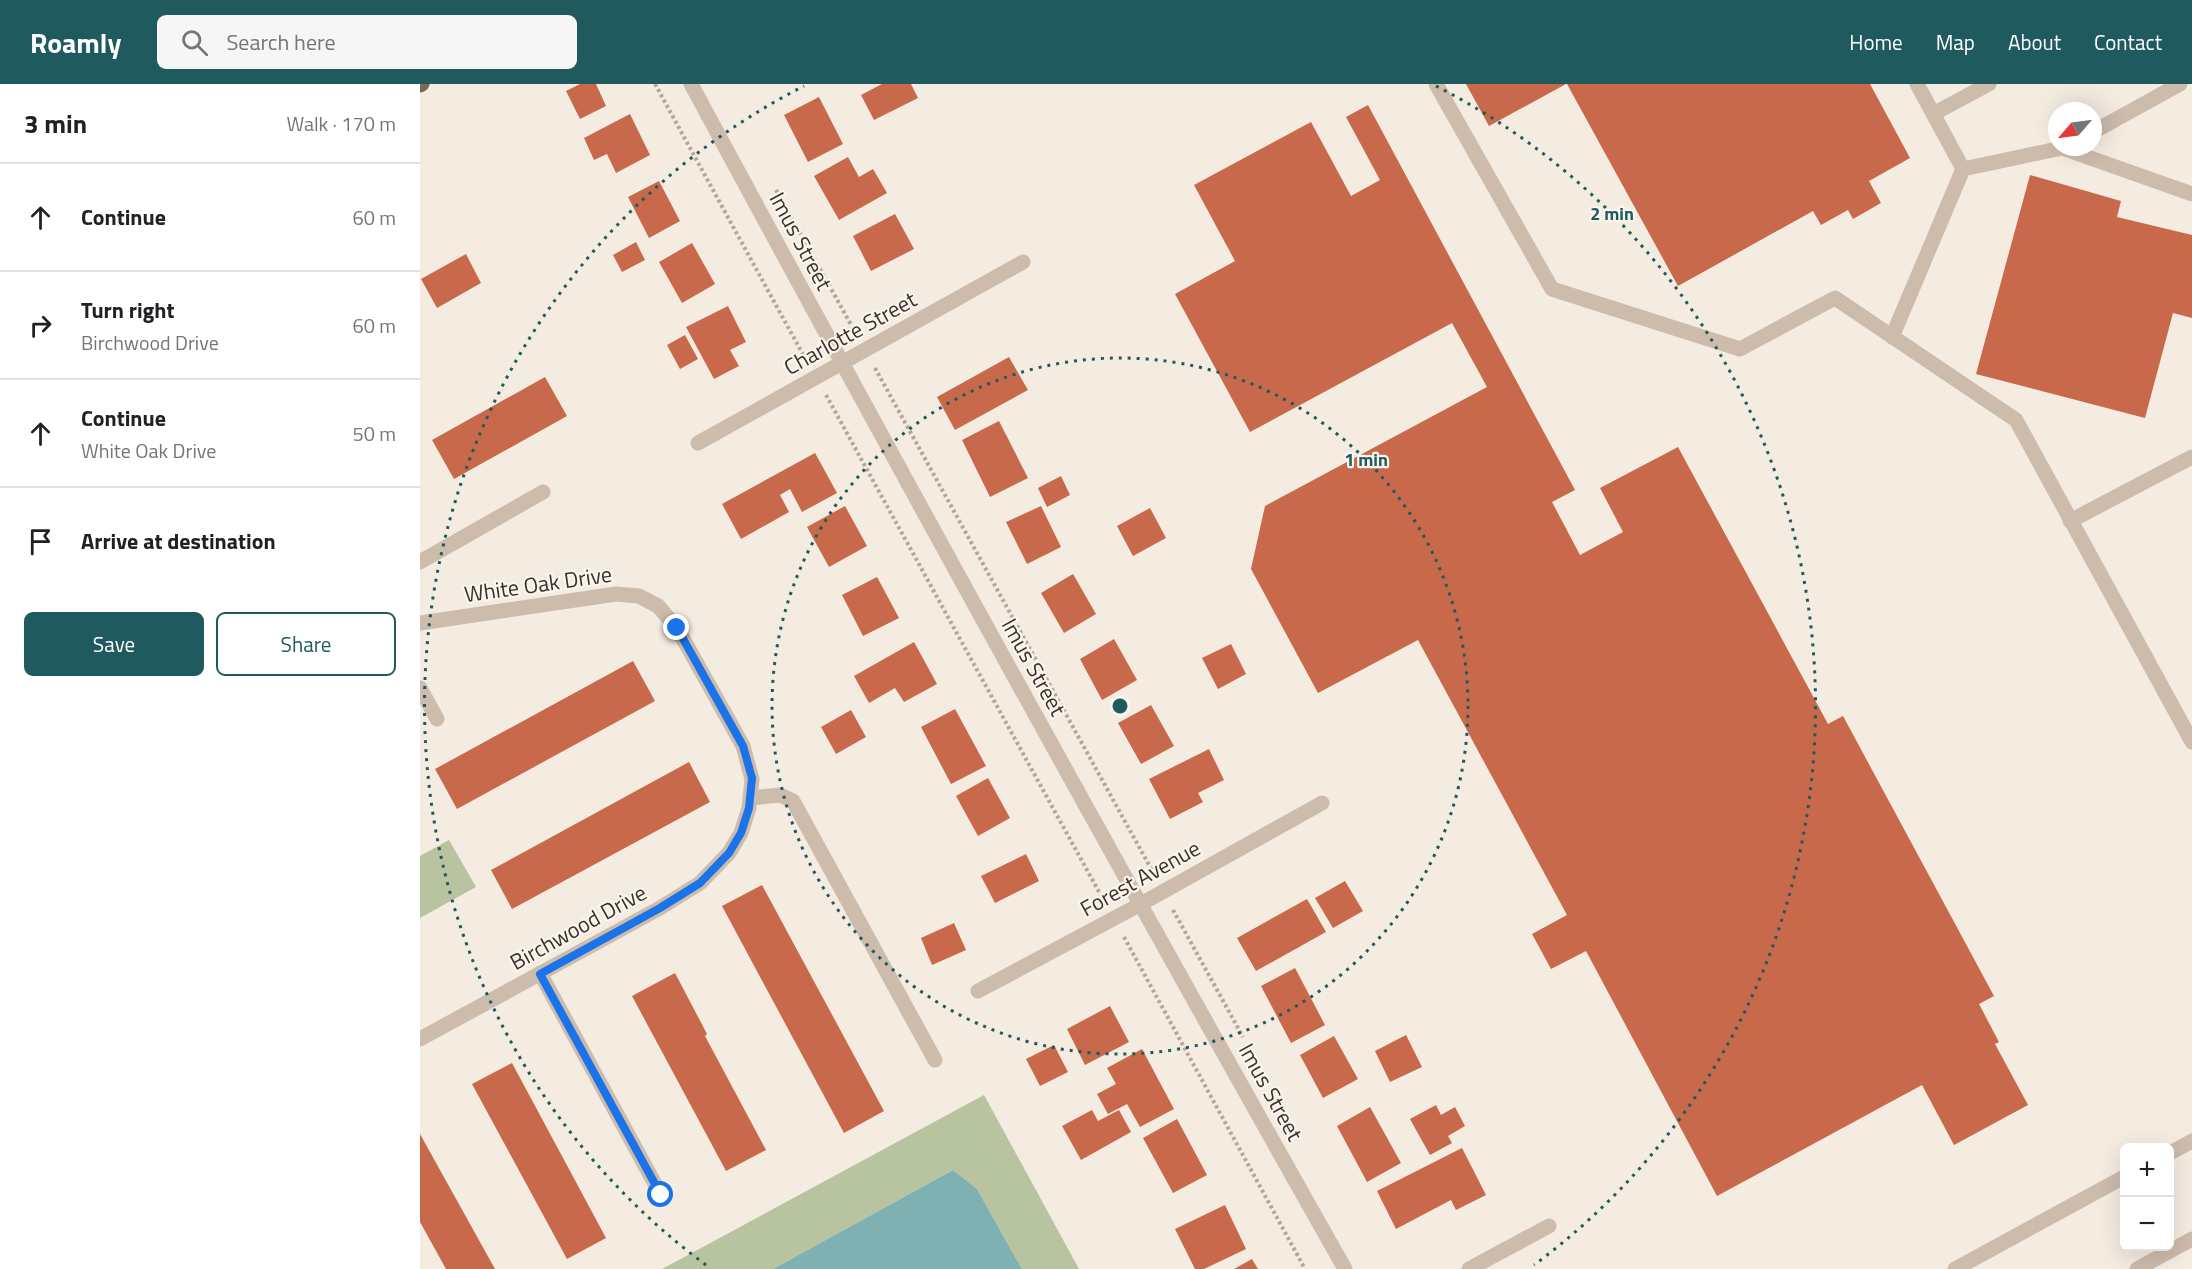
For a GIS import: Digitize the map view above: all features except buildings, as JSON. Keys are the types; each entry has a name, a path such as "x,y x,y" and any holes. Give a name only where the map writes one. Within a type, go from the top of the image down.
{"street":[{"name":"Imus Street","path":"691,84 841,363 1139,905 1345,1269"},
{"path":"1436,84 1552,289 1740,349 1835,298 2016,420 2192,742"},
{"path":"1917,84 1963,169"},
{"path":"1933,114 1989,84"},
{"path":"2102,127 2180,84"},
{"path":"1963,169 2048,151"},
{"path":"2085,156 2192,194"},
{"path":"1892,337 1963,169"},
{"name":"Charlotte Street","path":"698,442 1023,262"},
{"path":"2070,520 2192,457"},
{"path":"420,562 543,492"},
{"name":"White Oak Drive","path":"420,623 616,594 639,596 658,606 677,628 743,746 752,778 749,808 741,833"},
{"path":"420,687 437,719"},
{"path":"750,798 780,795 793,801 935,1060"},
{"name":"Forest Avenue","path":"978,991 1114,919 1322,803"},
{"name":"Birchwood Drive","path":"420,1039 660,908 700,883 729,853 741,833"},
{"path":"540,974 661,1195"},
{"path":"2174,1150 2192,1141"},
{"path":"1955,1269 2120,1179"},
{"path":"1469,1269 1549,1226"},
{"path":"2137,1269 2192,1239"}],"path":[{"path":"656,84 1305,1269"},
{"path":"775,186 1244,1038"}],"green space":[{"path":"449,840 476,887 420,918 420,856"},
{"path":"984,1095 1079,1269 1022,1269 977,1189 953,1170 773,1269 662,1269"}],"water":[{"path":"953,1170 977,1189 1022,1269 773,1269"}],"route":[{"path":"661,1195 540,974 660,908 700,883 729,853 741,833 749,808 752,778 743,746 677,628"}]}
